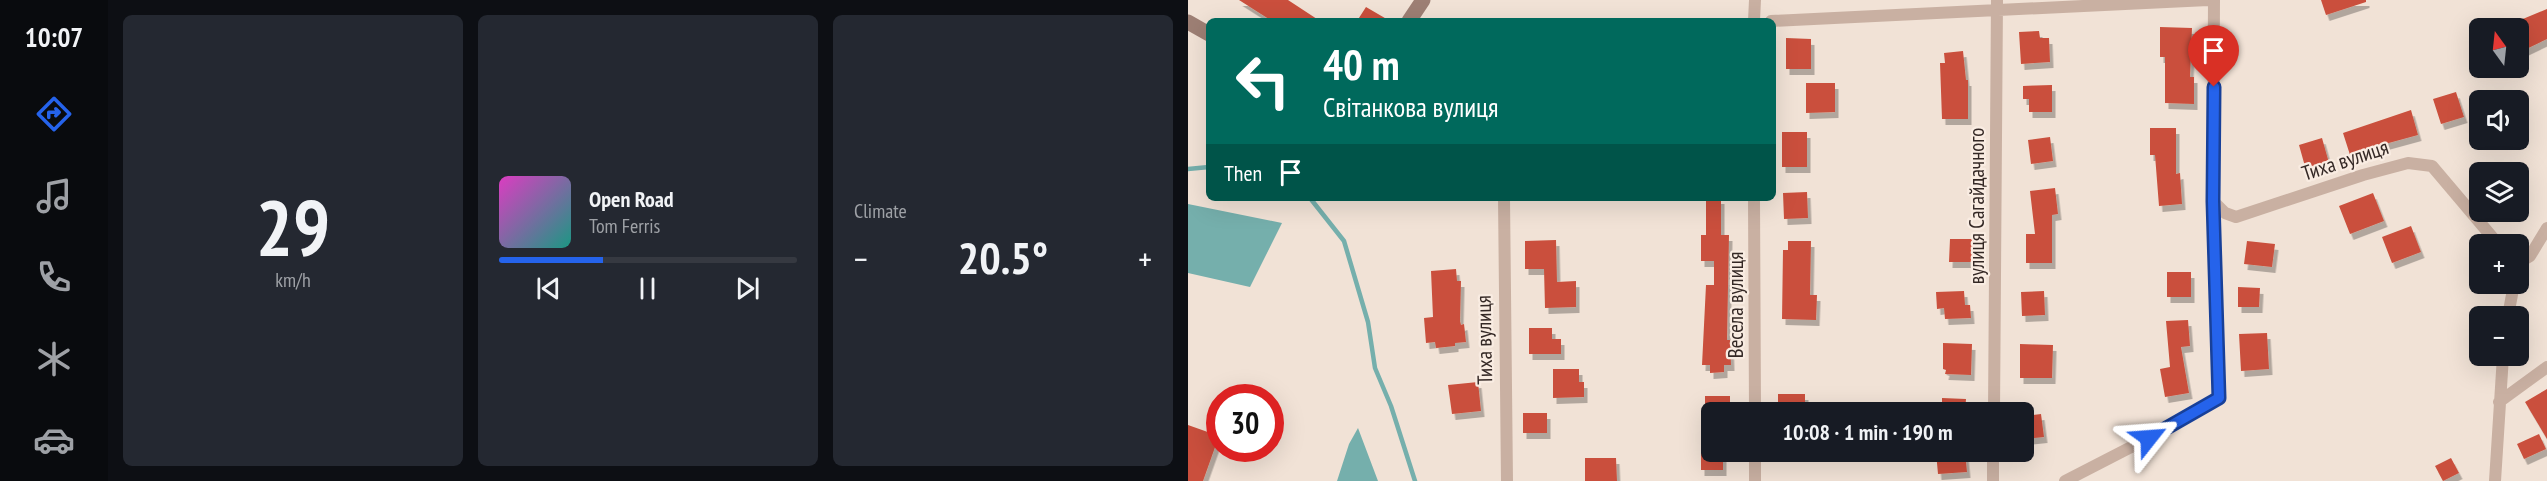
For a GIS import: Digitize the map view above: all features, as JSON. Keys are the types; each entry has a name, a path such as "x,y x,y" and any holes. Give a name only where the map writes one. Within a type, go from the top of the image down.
{"street":[{"path":"1411,18 1423,0"},
{"path":"1754,18 1755,0"},
{"path":"1776,21 1997,6 2208,0"},
{"path":"2065,481 2170,427 2219,398 2213,201 2214,0"},
{"name":"вулиця Сагайдачного","path":"1994,402 1997,6"},
{"path":"1188,22 1206,32"},
{"name":"Тиха вулиця","path":"2213,201 2224,213 2236,217 2363,175 2408,163 2432,166 2490,234"},
{"name":"Тиха вулиця","path":"1504,201 1507,481"},
{"name":"Весела вулиця","path":"1754,201 1755,402"},
{"path":"2529,255 2547,228"},
{"path":"2495,481 2502,366"},
{"path":"2499,402 2547,367"},
{"path":"1755,462 1755,481"},
{"path":"1993,481 1994,462"}],"water":[{"path":"1188,204 1282,223 1250,287 1188,273"},
{"path":"1358,428 1378,481 1337,481 1349,444"}],"building":[{"path":"1239,0 1288,0 1315,18 1267,18"},
{"path":"2321,0 2366,0 2366,2 2326,15"},
{"path":"1366,7 1385,18 1359,18"},
{"path":"2547,9 2547,39 2529,48 2529,18 2525,18"},
{"path":"2160,27 2192,28 2190,77 2194,77 2194,104 2165,103 2165,57 2160,57"},
{"path":"2039,31 2040,38 2049,38 2050,62 2021,64 2019,32"},
{"path":"1786,38 1811,39 1811,69 1786,69"},
{"path":"1963,51 1966,80 1968,80 1968,119 1942,119 1940,63 1945,63 1944,53"},
{"path":"1806,83 1835,83 1835,112 1806,113"},
{"path":"2052,85 2052,112 2029,112 2029,99 2023,99 2023,86"},
{"path":"2456,92 2464,117 2441,124 2433,99"},
{"path":"2411,110 2418,135 2374,147 2375,151 2351,158 2343,133"},
{"path":"2150,128 2176,128 2176,174 2180,173 2182,204 2159,206 2155,155 2150,155"},
{"path":"1782,132 1807,132 1807,167 1782,167"},
{"path":"2050,137 2053,161 2031,164 2028,140"},
{"path":"2322,138 2329,163 2306,170 2299,145"},
{"path":"2055,188 2058,214 2052,215 2052,263 2026,263 2026,234 2035,234 2030,191"},
{"path":"1807,192 1808,218 1784,219 1783,193"},
{"path":"2373,193 2384,221 2350,234 2339,206"},
{"path":"1706,201 1721,201 1721,235 1729,235 1727,340 1730,340 1731,365 1724,365 1724,372 1710,373 1710,365 1702,365 1706,285 1714,285 1714,261 1701,261 1701,235 1706,235"},
{"path":"2411,226 2421,252 2392,263 2382,237"},
{"path":"1950,239 1972,239 1972,262 1949,262"},
{"path":"1556,240 1557,282 1576,281 1576,307 1545,308 1544,269 1525,269 1525,241"},
{"path":"1788,241 1811,241 1810,295 1817,295 1816,320 1782,319 1783,250 1788,250"},
{"path":"2247,241 2275,244 2272,267 2244,264"},
{"path":"1456,269 1457,281 1461,281 1460,321 1461,325 1464,324 1466,342 1436,348 1435,342 1426,343 1424,318 1433,317 1431,271"},
{"path":"2167,272 2191,272 2191,297 2167,297"},
{"path":"2238,287 2260,288 2259,307 2238,307"},
{"path":"1964,291 1965,305 1970,305 1971,318 1945,319 1944,308 1937,309 1936,292"},
{"path":"2044,291 2045,315 2022,316 2021,292"},
{"path":"2188,320 2190,346 2181,347 2189,393 2165,397 2160,369 2170,367 2166,321"},
{"path":"1529,328 1552,328 1552,339 1561,339 1561,354 1529,354"},
{"path":"2267,333 2269,369 2241,371 2239,334"},
{"path":"1943,343 1972,344 1971,375 1945,374"},
{"path":"2020,344 2053,345 2052,378 2020,378"},
{"path":"1553,369 1579,369 1579,382 1584,382 1584,397 1553,398"},
{"path":"1478,382 1481,411 1452,414 1448,385"},
{"path":"2547,389 2547,439 2525,402"},
{"path":"1778,394 1805,394 1805,402 1778,402"},
{"path":"1705,396 1730,396 1730,402 1705,402"},
{"path":"1942,398 1966,399 1966,402 1942,402"},
{"path":"1523,413 1547,413 1547,433 1523,433"},
{"path":"2041,414 2044,437 2034,438 2034,415"},
{"path":"1188,425 1206,431 1206,462 1210,462 1203,481 1188,481"},
{"path":"2539,434 2546,449 2524,459 2517,444"},
{"path":"1585,458 1616,458 1617,481 1585,481"},
{"path":"2451,458 2459,473 2443,481 2435,466"},
{"path":"1701,462 1723,462 1723,470 1701,470"},
{"path":"1937,462 1966,462 1967,472 1938,474"}],"waterway":[{"path":"1188,169 1206,167"},
{"path":"1312,201 1344,241 1368,322 1375,368 1391,406 1415,481"}],"route":[{"path":"2149,438 2219,398 2213,201 2214,87"}]}
